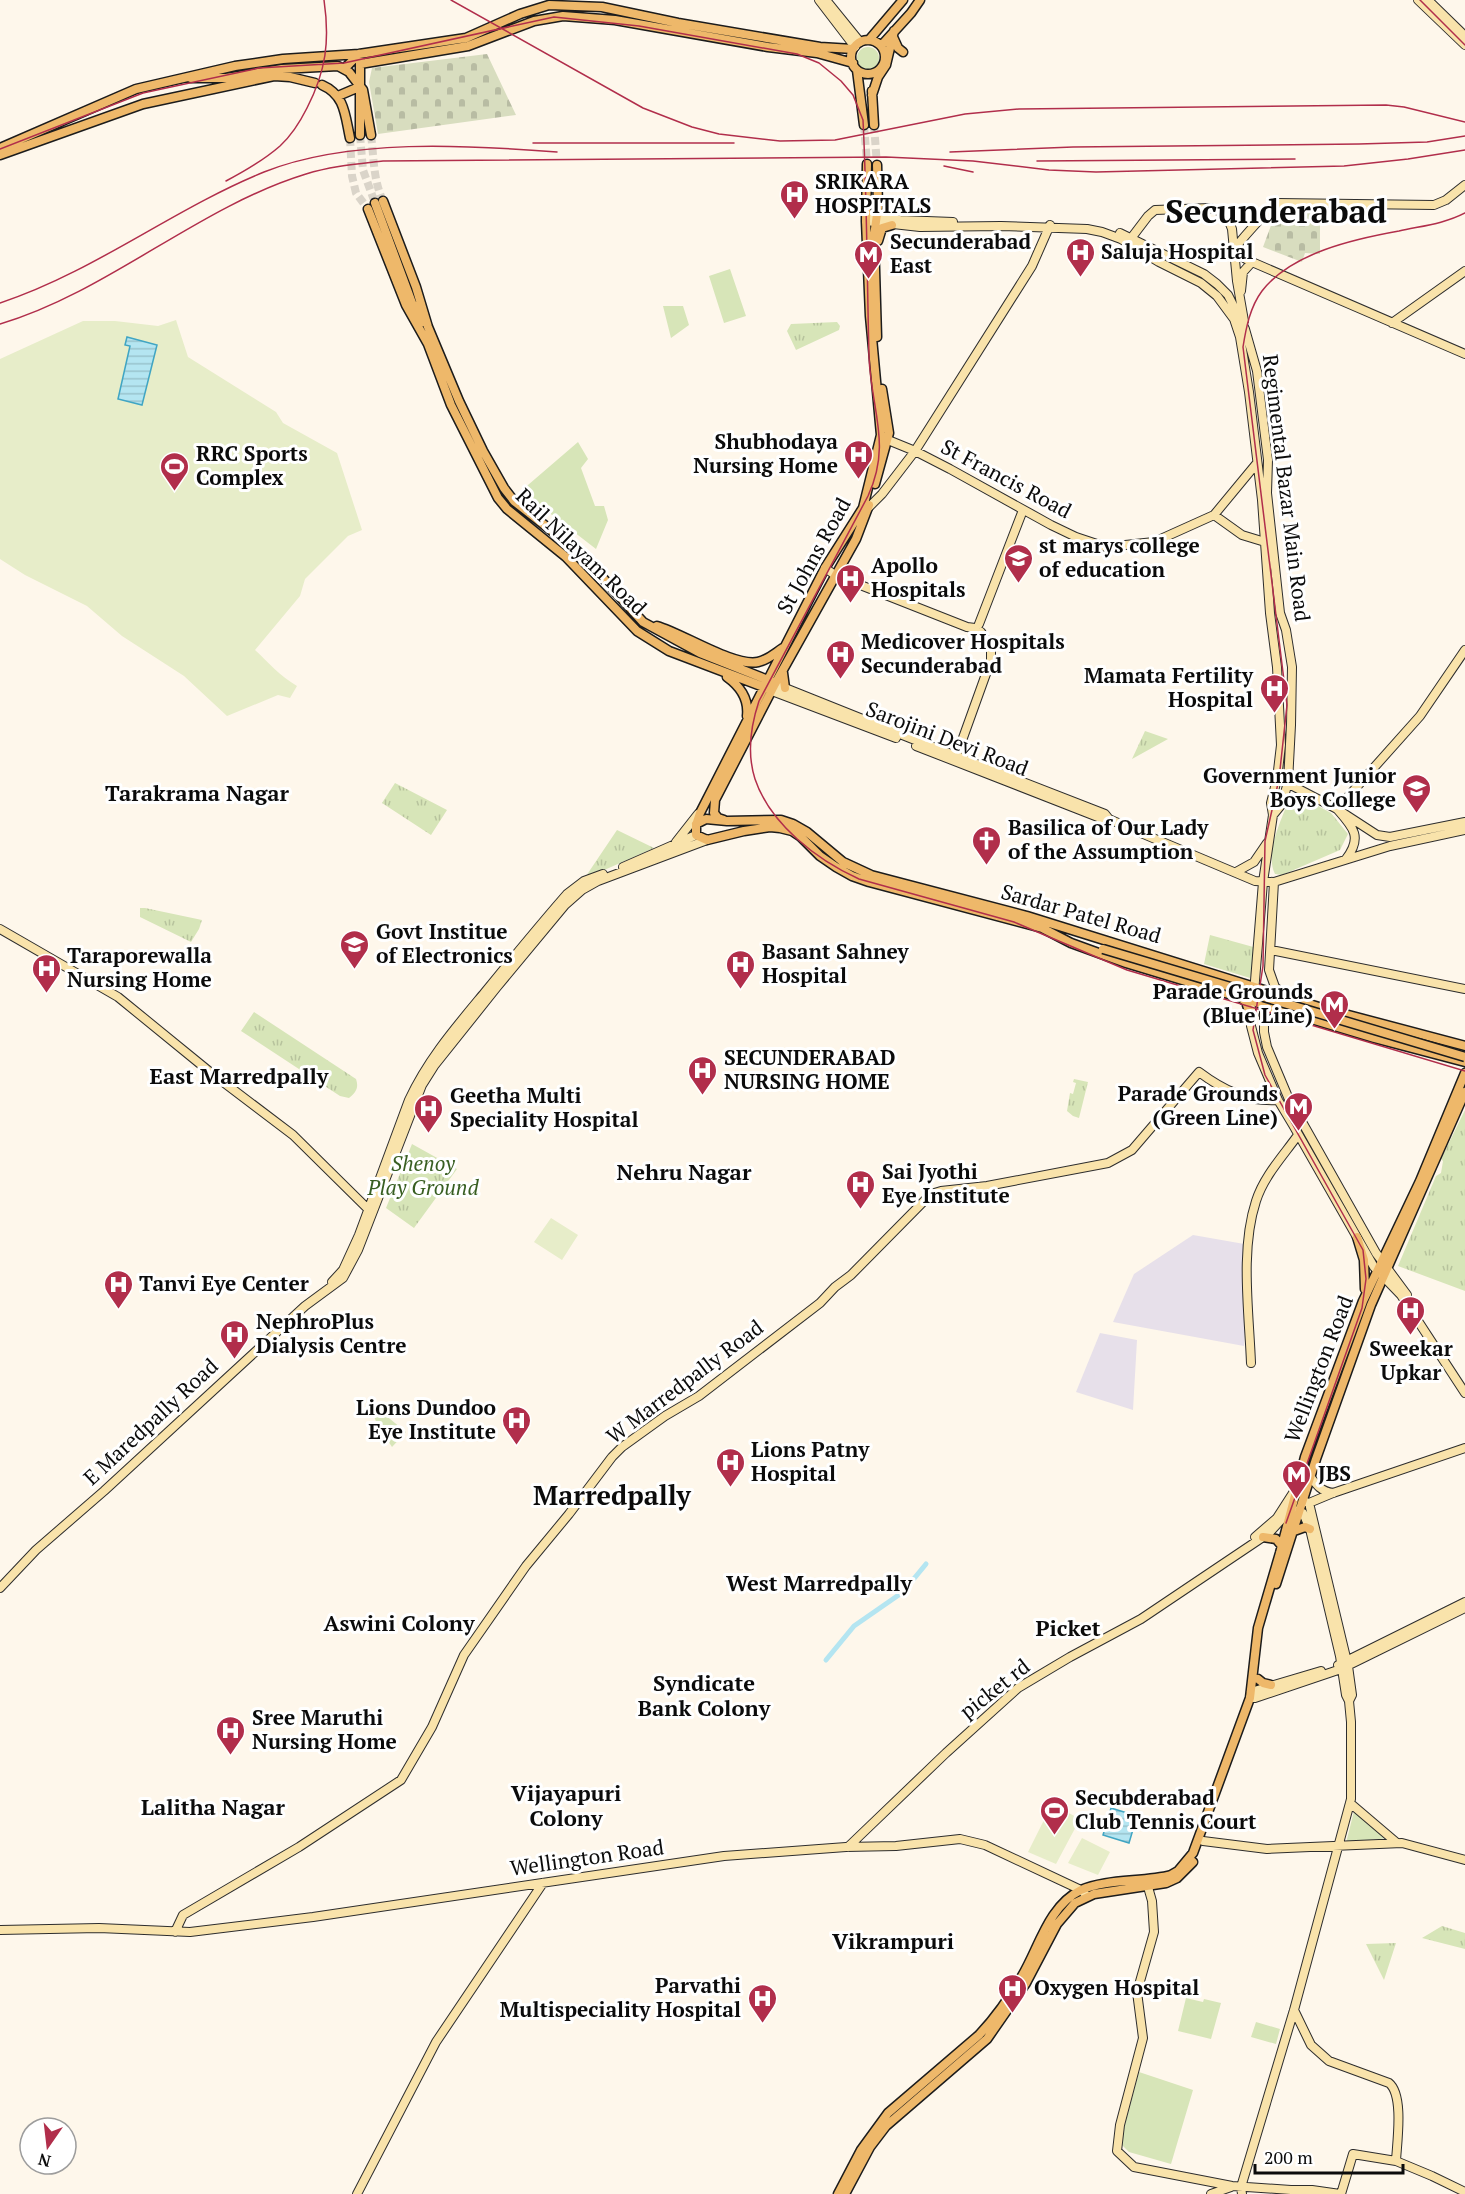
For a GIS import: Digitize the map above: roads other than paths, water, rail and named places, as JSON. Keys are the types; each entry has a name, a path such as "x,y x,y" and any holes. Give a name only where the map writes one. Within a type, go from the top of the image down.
{"main road":[{"path":"819,0 856,46"},
{"path":"826,0 856,46 855,66 869,125 874,73"},
{"path":"1418,0 1465,45"},
{"path":"1428,0 1465,36"},
{"path":"0,148 136,89 185,76 283,59 359,54 466,38 549,4 602,7 678,23 820,47 856,46 869,40 903,1"},
{"path":"881,45 911,13 917,1"},
{"path":"360,64 468,46 534,21 563,16 615,20 768,47 817,53 855,66 866,74 874,73 883,66 885,61 881,45 869,40"},
{"path":"893,33 896,45 903,52"},
{"path":"872,94 878,77 886,65 893,33"},
{"path":"359,54 360,135"},
{"path":"344,69 359,54"},
{"path":"185,76 204,80 330,65 344,69 363,90 371,135"},
{"path":"0,155 125,111 189,93 274,76 290,77 319,84 338,96 350,138"},
{"path":"338,96 359,87"},
{"path":"119,97 125,111"},
{"path":"342,106 359,102"},
{"path":"106,103 111,116"},
{"name":"St Johns Road","path":"696,835 700,813 745,723 783,669 856,539 888,440 889,429 878,370 875,249 866,189 867,164"},
{"name":"St Johns Road","path":"727,821 718,818 714,813 715,800 772,684 786,646 825,568 865,508 881,435 870,316 871,218 877,189 877,165"},
{"path":"1465,185 1446,200 1434,205 1277,203 1263,215 1258,224 1239,243 1239,252 1252,262 1465,354"},
{"name":"Rail Nilayam Road","path":"772,684 699,653 648,625 633,612 618,592 580,553 514,501 504,488 425,329 406,305 375,204 416,287 425,329 451,405 498,498 507,509 571,561 637,631 669,651 719,671 772,684"},
{"path":"1129,240 1155,210 1196,208 1216,209 1222,212 1232,229 1245,329"},
{"name":"Regimental Bazar Main Road","path":"871,218 1050,225"},
{"name":"Regimental Bazar Main Road","path":"871,218 891,225 920,227 1093,225 1114,230 1160,262 1201,283 1217,296 1231,314 1240,338 1249,392 1265,542 1280,613 1286,630 1292,667 1288,782 1282,804 1273,815"},
{"path":"875,249 882,228 891,225"},
{"path":"865,508 882,494 915,451 1032,266 1050,225"},
{"name":"Regimental Bazar Main Road","path":"1129,240 1204,274 1228,295 1245,329 1258,381 1268,460 1267,493 1272,571 1270,613 1277,667 1281,745 1277,779 1271,803 1273,815 1263,882 1256,987 1250,1013"},
{"path":"1240,295 1243,272 1252,262"},
{"path":"1392,323 1465,271"},
{"name":"St Francis Road","path":"888,440 915,451 1076,537 1106,547 1154,542 1214,515 1257,463"},
{"path":"979,628 1023,510"},
{"path":"1214,515 1242,535 1265,542"},
{"path":"571,561 580,553"},
{"path":"825,568 967,627 979,628"},
{"path":"648,625 672,631 700,646 750,663 765,660 786,646"},
{"path":"955,759 991,660 991,648 979,628"},
{"path":"1337,809 1420,716 1465,650"},
{"path":"719,671 734,682 744,696 747,705 745,723"},
{"name":"Sarojini Devi Road","path":"772,684 955,759 1105,814 1109,819 1255,881 1274,882 1390,846 1465,830"},
{"path":"1277,779 1288,782 1337,809 1377,835 1390,837 1465,822"},
{"path":"1337,809 1353,826 1355,833 1355,844 1346,860"},
{"path":"672,845 700,813"},
{"name":"Sardar Patel Road","path":"696,825 706,819 781,820 807,832 843,862 864,872 1027,916 1290,998 1465,1046"},
{"name":"Sardar Patel Road","path":"707,840 751,830 780,828 792,831 820,856 852,876 885,887 1042,928 1071,943 1126,963 1361,1034 1465,1062"},
{"path":"696,835 707,840"},
{"name":"E Maredpally Road","path":"0,1588 36,1550 104,1491 298,1312 330,1286 335,1285 347,1272 371,1212 418,1079 453,1029 567,894 584,881 696,835"},
{"name":"E Maredpally Road","path":"390,1160 422,1084 434,1066 572,897 598,881 707,840"},
{"path":"1236,872 1254,862 1269,840"},
{"path":"1274,882 1269,970 1271,979 1282,993 1290,998"},
{"path":"1058,927 1104,947"},
{"path":"1042,928 1465,1055"},
{"path":"0,929 118,997 298,1140 371,1212"},
{"path":"1271,950 1465,989"},
{"path":"1238,995 1245,996 1250,992 1246,983"},
{"path":"1267,990 1269,1005"},
{"path":"1280,994 1276,994 1271,999 1264,1015 1264,1032 1267,1047 1288,1097 1382,1269 1405,1292 1465,1385"},
{"path":"1238,995 1246,1002 1258,1053 1278,1100 1357,1237 1401,1295 1465,1393"},
{"path":"1250,1013 1257,1008 1264,1015"},
{"path":"1361,1034 1365,1020"},
{"path":"1443,1041 1465,1041"},
{"name":"W Marredpally Road","path":"175,1932 183,1915 299,1847 401,1780 432,1726 464,1655 526,1566 622,1447 699,1396 820,1303 931,1194 1108,1163 1132,1150 1199,1072 1230,1092 1262,1101 1278,1100"},
{"name":"Wellington Road","path":"1253,1695 1258,1628 1305,1457 1363,1301 1382,1269 1465,1073"},
{"path":"1238,2189 1294,2010 1350,1803 1349,1701 1346,1695 1344,1665 1306,1502 1310,1476 1382,1269 1465,1092"},
{"path":"1251,1363 1247,1272 1250,1230 1257,1200 1275,1166 1298,1135"},
{"path":"1357,1237 1365,1269 1363,1301"},
{"path":"1293,1498 1306,1502 1465,1448"},
{"path":"1310,1476 1325,1492 1333,1493"},
{"name":"picket rd","path":"1245,1547 1277,1518 1296,1488"},
{"path":"845,2194 870,2146 886,2126 987,2039 1026,1983 1057,1924 1084,1893 1166,1883 1184,1873 1195,1860 1258,1679 1268,1610 1300,1511 1306,1502"},
{"path":"1291,1509 1305,1515 1310,1529 1344,1665"},
{"name":"picket rd","path":"848,1847 1018,1688 1141,1619 1263,1537 1291,1509"},
{"path":"1294,1531 1299,1527 1310,1529"},
{"path":"1263,1537 1276,1539 1282,1546"},
{"path":"838,2194 857,2156 888,2113 979,2036 990,2023 1020,1979 1049,1922 1066,1902 1114,1883 1171,1875 1185,1863 1193,1853 1253,1695 1271,1685 1344,1665 1465,1602"},
{"path":"1253,1695 1344,1665 1465,1608"},
{"path":"1258,1679 1271,1685"},
{"path":"1350,1803 1397,1843"},
{"name":"Wellington Road","path":"0,1930 89,1929 175,1932 313,1917 724,1856 896,1846 960,1839 985,1845 1084,1893"},
{"path":"1203,1841 1267,1849 1397,1843 1465,1860"},
{"path":"357,2194 436,2042 543,1883"},
{"path":"1148,1887 1152,1901 1154,1932 1137,1992 1143,2038 1120,2125 1117,2151 1134,2167 1238,2189"},
{"path":"1294,2010 1311,2045 1329,2061 1389,2083 1394,2087 1397,2092 1398,2109 1396,2161"},
{"path":"1210,2194 1238,2189 1312,2190 1340,2194 1353,2154 1396,2161 1465,2192"}],"water":[{"path":"127,337 157,345 142,405 118,399 130,346 125,345"},
{"path":"1111,1808 1137,1816 1129,1843 1103,1835"}],"waterway":[{"path":"826,1660 854,1626 903,1592 926,1564"}],"tunnel":[{"path":"864,125 867,164"},
{"path":"874,125 877,165"},
{"path":"360,135 363,170 375,203"},
{"path":"371,135 376,177 383,201"},
{"path":"350,138 352,176 356,193 368,209"}],"railway":[{"path":"226,181 254,165 280,146 299,123 319,81 325,56 327,29 324,0"},
{"path":"451,0 643,108 692,127 719,134 780,141 835,140 965,114 1019,109 1386,105 1404,107 1465,122"},
{"path":"1420,0 1465,45"},
{"path":"0,149 143,93 259,68 344,63 554,17 639,26 797,54 819,63 841,81 853,95 863,120 869,357 878,427 879,460 868,496 759,701 752,730 751,760 755,779 772,811 783,825 812,851 859,879 1014,922 1127,970 1465,1071"},
{"path":"950,152 1073,147 1427,142 1465,136"},
{"path":"533,143 734,143"},
{"path":"0,303 68,275 230,187 297,161 370,149 409,147 485,147 557,152"},
{"path":"0,324 40,310 78,292 228,207 266,189 315,171 354,164 383,161 886,157 973,161 1049,170 1096,172 1344,166 1465,150"},
{"path":"1037,161 1295,159"},
{"path":"944,166 973,172"},
{"path":"1286,1523 1362,1308 1366,1279 1363,1250 1265,1075 1253,1030 1263,966 1265,841 1279,779 1287,705 1243,347 1249,318 1258,297 1274,278 1289,267 1306,257 1344,243 1441,222 1465,213"}],"place":[{"name":"SRIKARA HOSPITALS","path":"794,220"},
{"name":"Saluja Hospital","path":"1080,278"},
{"name":"Secunderabad East","path":"869,280"},
{"name":"Shubhodaya Nursing Home","path":"859,480"},
{"name":"RRC Sports Complex","path":"175,492"},
{"name":"st marys college of education","path":"1018,584"},
{"name":"Apollo Hospitals","path":"850,604"},
{"name":"Medicover Hospitals Secunderabad","path":"840,680"},
{"name":"Mamata Fertility Hospital","path":"1274,714"},
{"name":"Government Junior Boys College","path":"1417,814"},
{"name":"Basilica of Our Lady of the Assumption","path":"987,866"},
{"name":"Govt Institue of Electronics","path":"355,970"},
{"name":"Basant Sahney Hospital","path":"741,990"},
{"name":"Taraporewalla Nursing Home","path":"46,994"},
{"name":"Parade Grounds (Blue Line)","path":"1334,1030"},
{"name":"SECUNDERABAD NURSING HOME","path":"703,1096"},
{"name":"Parade Grounds (Green Line)","path":"1299,1132"},
{"name":"Geetha Multi Speciality Hospital","path":"429,1134"},
{"name":"Sai Jyothi Eye Institute","path":"861,1210"},
{"name":"Tanvi Eye Center","path":"118,1310"},
{"name":"Sweekar Upkar","path":"1411,1336"},
{"name":"NephroPlus Dialysis Centre","path":"235,1360"},
{"name":"Lions Dundoo Eye Institute","path":"517,1446"},
{"name":"Lions Patny Hospital","path":"730,1488"},
{"name":"JBS","path":"1297,1500"},
{"name":"Sree Maruthi Nursing Home","path":"231,1756"},
{"name":"Secubderabad Club Tennis Court","path":"1054,1836"},
{"name":"Oxygen Hospital","path":"1013,2014"},
{"name":"Parvathi Multispeciality Hospital","path":"762,2024"}],"district":[{"name":"Secunderabad","path":"1276,211"},
{"name":"Tarakrama Nagar","path":"197,793"},
{"name":"East Marredpally","path":"239,1076"},
{"name":"Nehru Nagar","path":"684,1172"},
{"name":"Marredpally","path":"612,1496"},
{"name":"West Marredpally","path":"819,1583"},
{"name":"Aswini Colony","path":"399,1623"},
{"name":"Picket","path":"1068,1628"},
{"name":"Syndicate Bank Colony","path":"704,1696"},
{"name":"Vijayapuri Colony","path":"566,1806"},
{"name":"Lalitha Nagar","path":"213,1807"},
{"name":"Vikrampuri","path":"893,1941"}],"park label":[{"name":"Shenoy Play Ground","path":"423,1176"}]}
